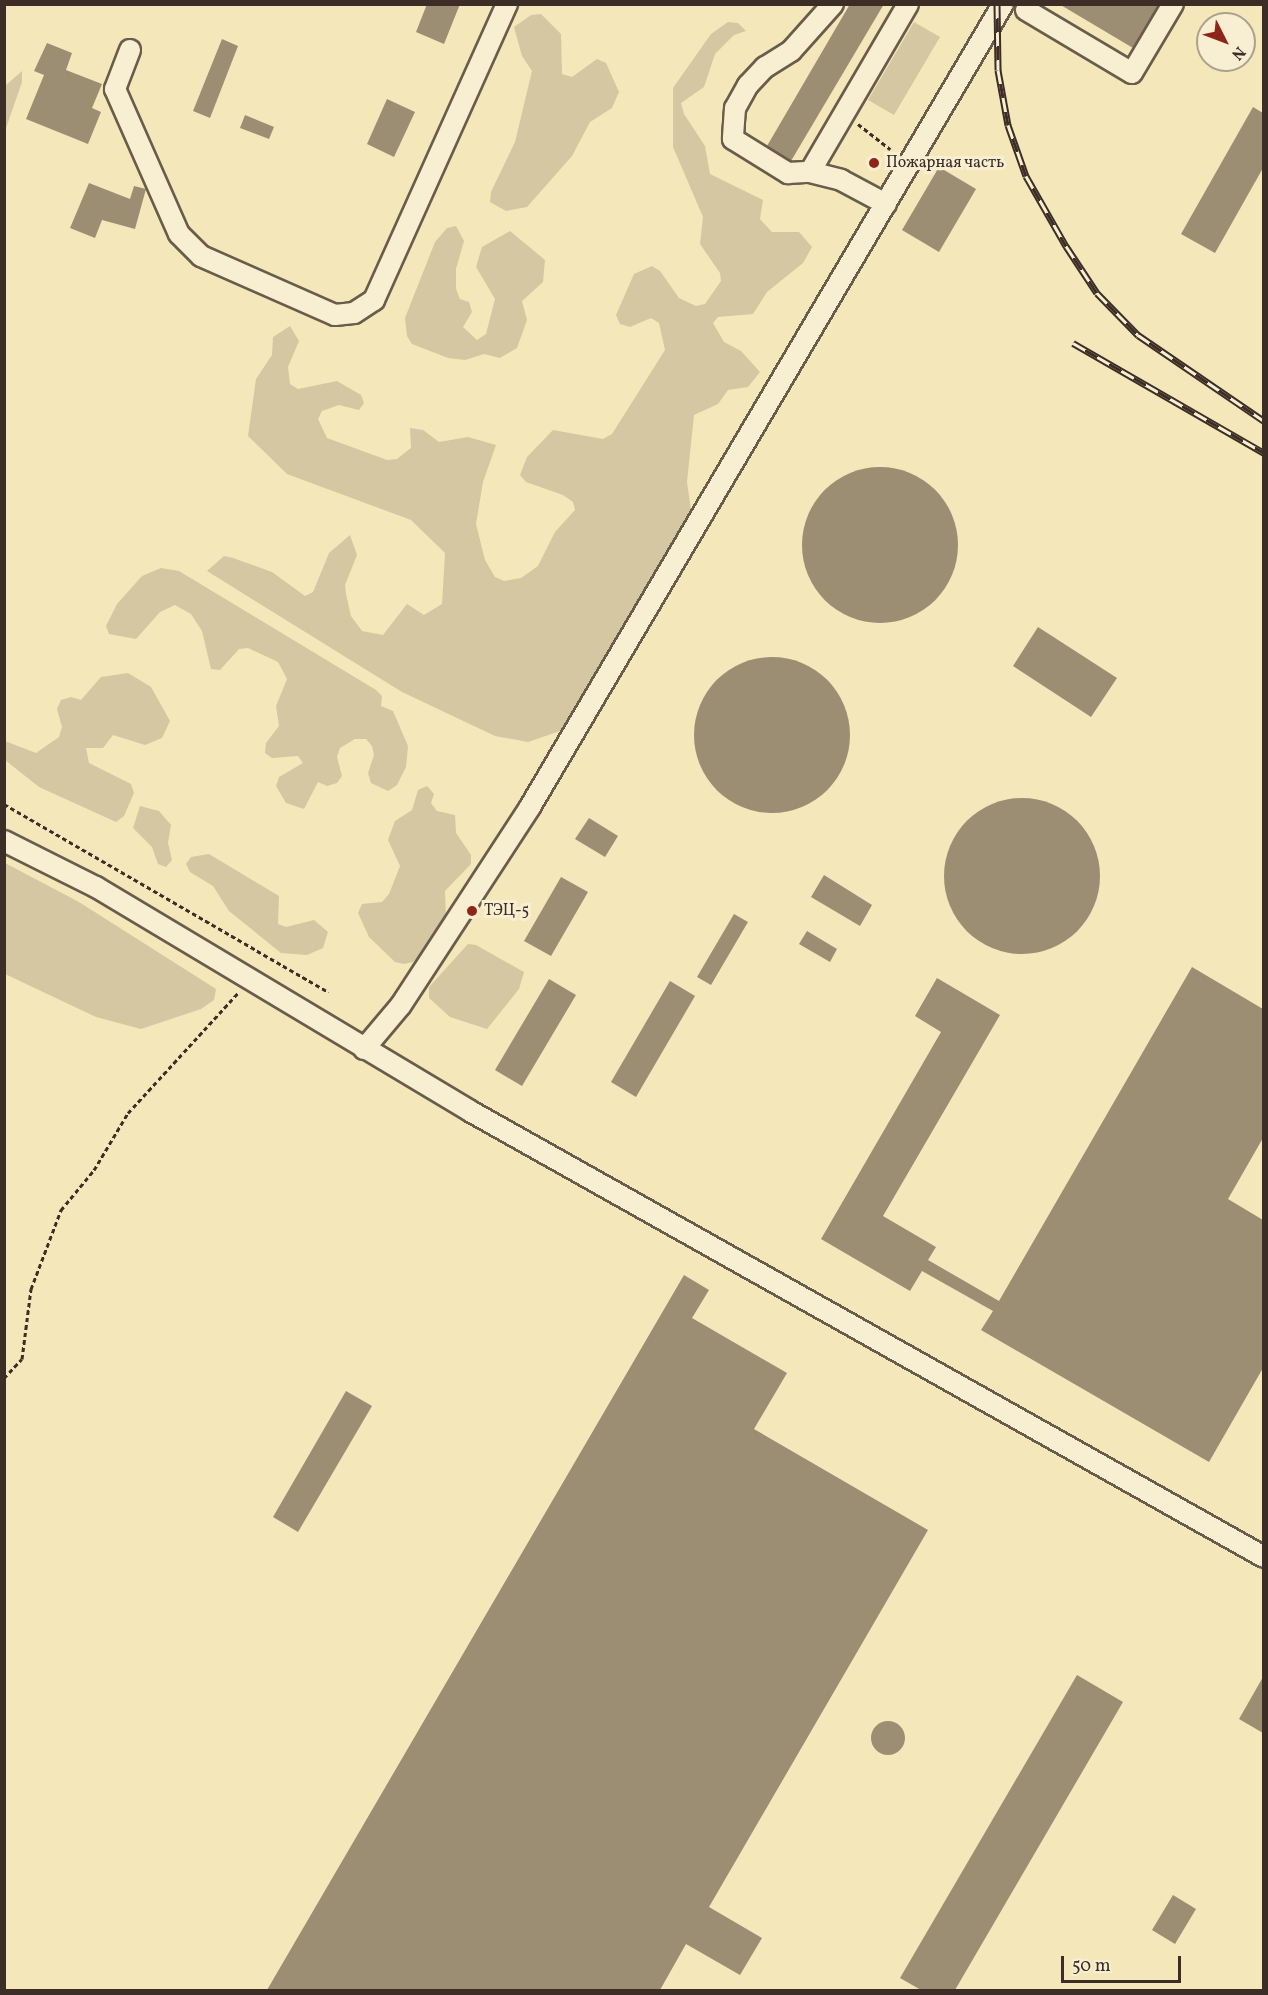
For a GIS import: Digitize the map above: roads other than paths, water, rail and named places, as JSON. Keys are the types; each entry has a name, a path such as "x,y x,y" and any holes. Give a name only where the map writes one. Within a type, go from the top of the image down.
{"street":[{"path":"130,50 115,89 179,234 201,256 335,315 354,313 374,300 507,4"},
{"path":"833,4 791,51 760,73 735,108 733,139 788,173 810,172 841,180 886,204"},
{"path":"810,172 908,4"},
{"path":"985,4 991,26"},
{"path":"364,1049 401,1005 530,807 1003,4"},
{"path":"1026,10 1132,73 1173,4"},
{"path":"4,841 96,887 364,1049 1263,1557"}],"railway":[{"path":"997,4 998,70 1008,125 1026,176 1066,246 1097,293 1138,335 1264,421"},
{"path":"1073,343 1264,453"}],"place":[{"name":"Пожарная часть","path":"874,163"},
{"name":"ТЭЦ-5","path":"472,911"}]}
